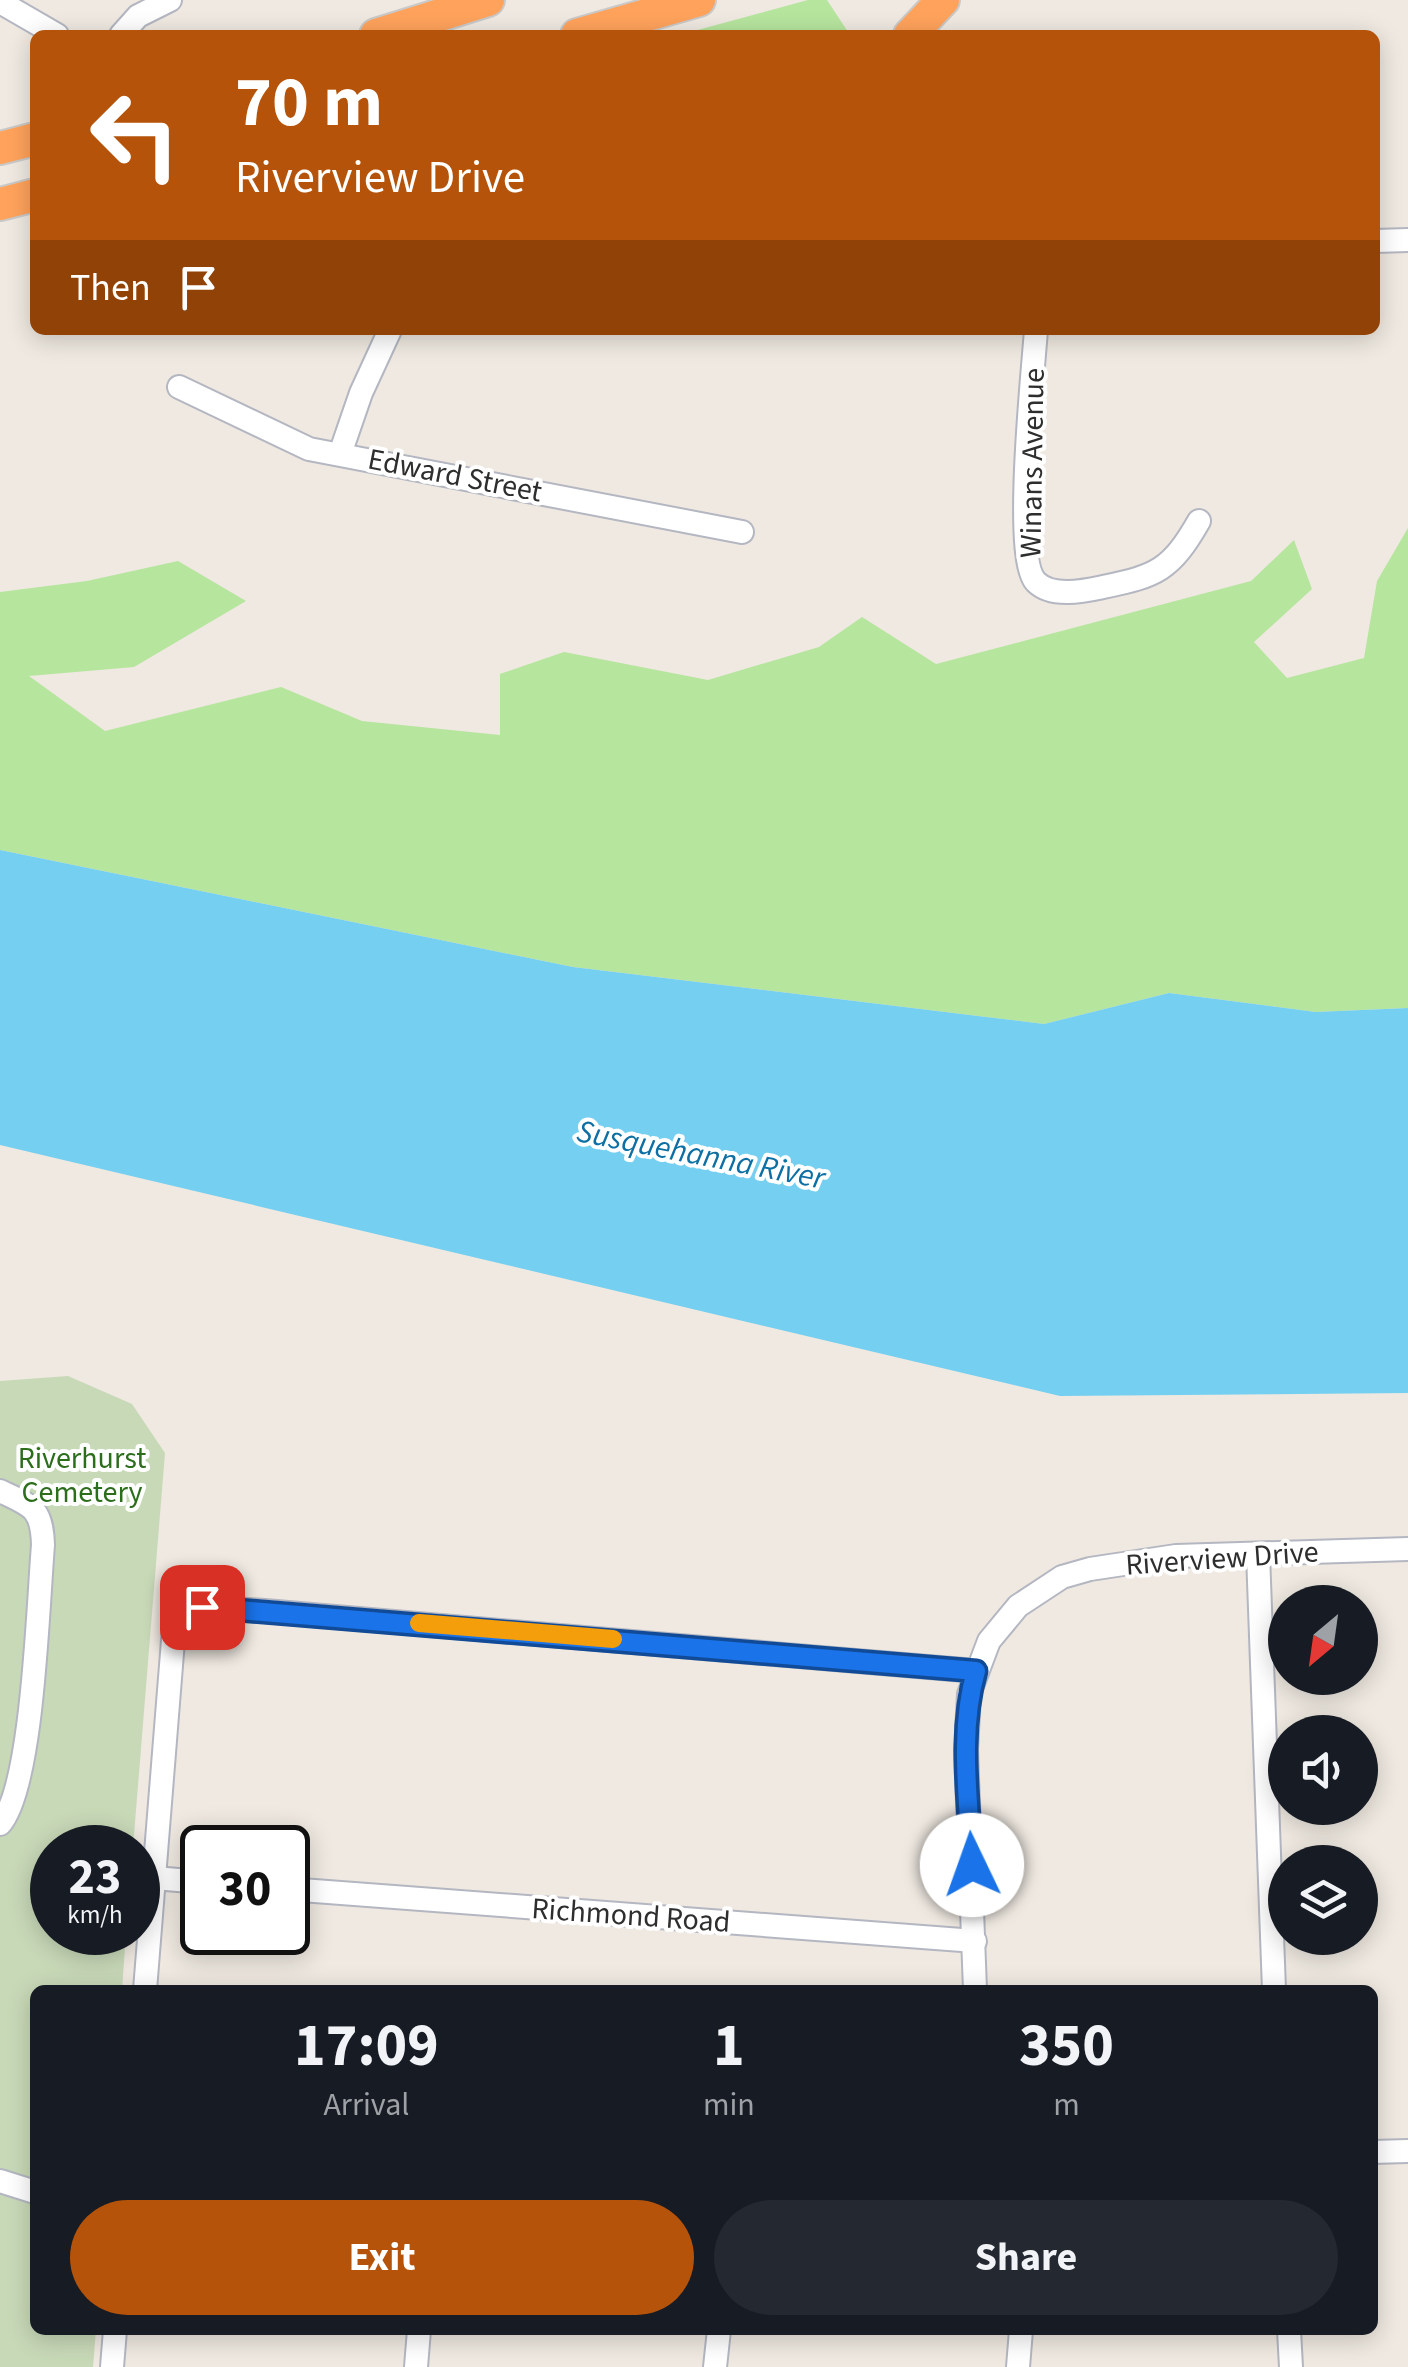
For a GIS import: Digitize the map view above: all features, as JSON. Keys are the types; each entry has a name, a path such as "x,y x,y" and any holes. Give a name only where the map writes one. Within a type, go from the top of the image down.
{"highway":[{"path":"392,30 488,0"},
{"path":"594,30 699,0"},
{"path":"915,30 943,0"},
{"path":"0,148 30,140"},
{"path":"0,204 30,196"}],"street":[{"path":"125,30 138,16 170,0"},
{"path":"0,2 48,30"},
{"path":"1380,242 1408,240"},
{"path":"340,454 361,393 388,335"},
{"name":"Winans Avenue","path":"1036,335 1026,544 1026,564 1034,580 1046,589 1086,590 1161,572 1183,548 1199,521"},
{"name":"Edward Street","path":"179,387 309,448 742,532"},
{"path":"0,1493 36,1510 44,1545 22,1774 8,1815 0,1824"},
{"name":"Riverview Drive","path":"976,1985 966,1750 969,1694 976,1671 1004,1620 1062,1577 1090,1569 1176,1556 1408,1549"},
{"path":"1258,1554 1274,1985"},
{"path":"158,1825 174,1628 186,1611 202,1607 976,1671"},
{"name":"Richmond Road","path":"310,1890 975,1942"},
{"path":"145,1985 148,1955"},
{"path":"1378,2152 1408,2151"},
{"path":"0,2182 30,2191"},
{"path":"112,2367 115,2335"},
{"path":"416,2367 419,2335"},
{"path":"715,2367 718,2335"},
{"path":"1018,2367 1021,2335"},
{"path":"1289,2335 1291,2367"}],"green space":[{"path":"808,0 827,0 847,30 697,30"},
{"path":"1408,528 1408,1008 1316,1012 1169,993 1044,1024 573,967 0,850 0,592 87,581 178,561 246,601 134,667 29,676 105,731 281,687 362,721 500,735 500,674 564,652 708,680 819,647 862,617 936,664 1251,581 1294,540 1312,589 1254,642 1287,678 1364,658 1377,581"},
{"name":"Riverhurst Cemetery","path":"68,1376 132,1404 165,1453 135,1825 30,1825 30,1955 124,1955 122,1985 30,1985 30,2335 96,2335 93,2367 0,2367 0,1381"}],"water":[{"name":"Susquehanna River","path":"0,850 573,967 1044,1024 1169,993 1316,1012 1408,1008 1408,1393 1060,1396 0,1145"}],"slow traffic":[{"path":"419,1623 613,1639"}],"route":[{"path":"202,1607 976,1671 969,1694 966,1750 972,1865"}]}
